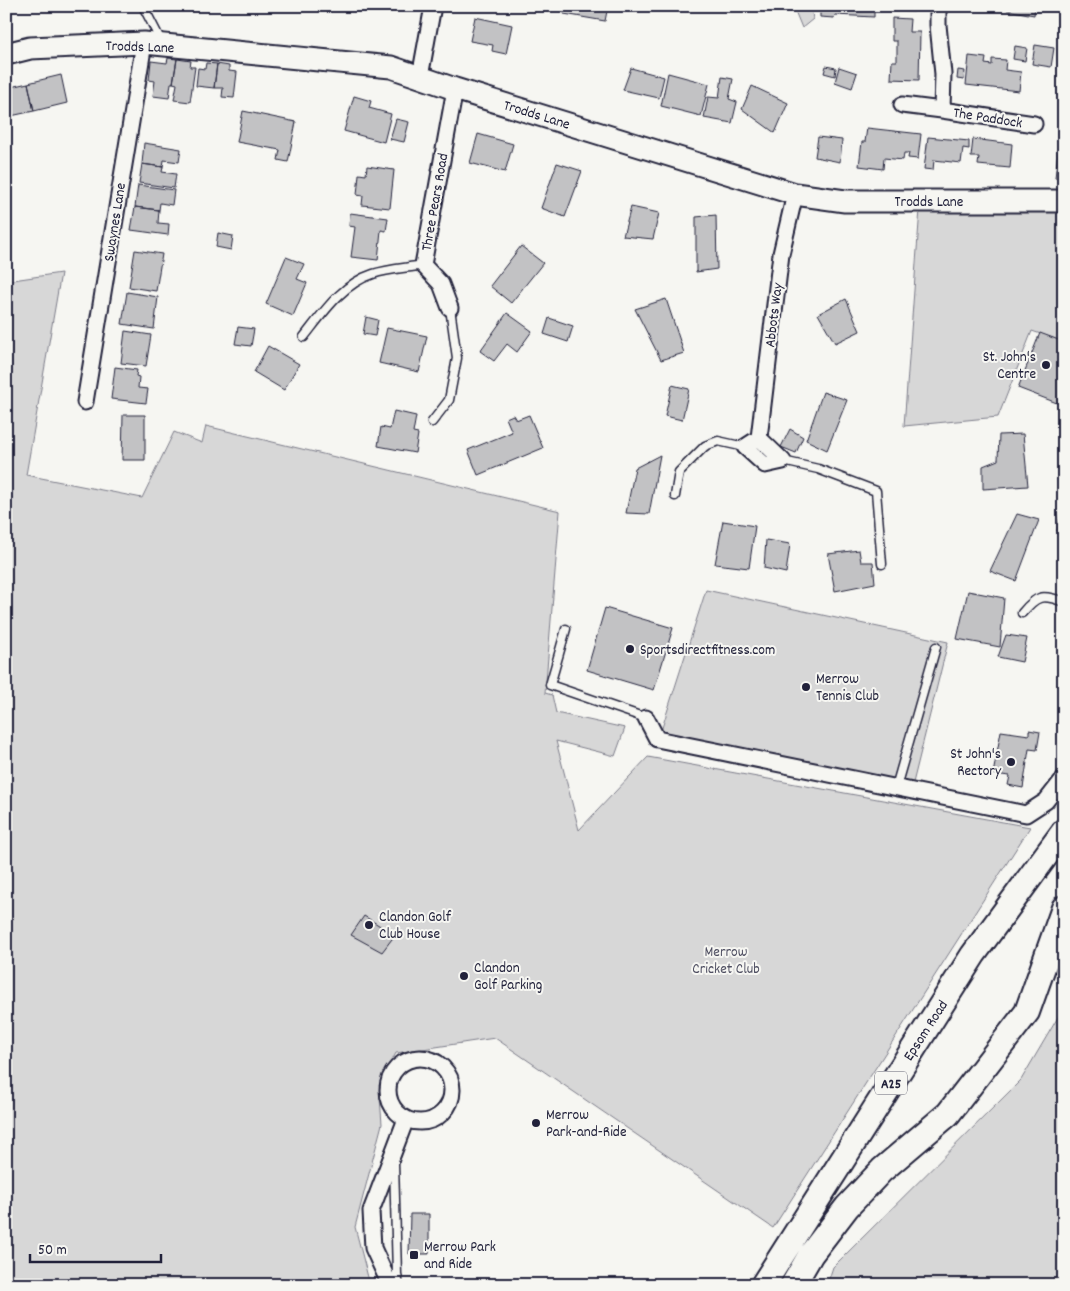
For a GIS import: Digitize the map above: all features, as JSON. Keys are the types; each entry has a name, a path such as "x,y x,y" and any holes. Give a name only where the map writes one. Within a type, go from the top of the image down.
{"main road":[{"name":"Epsom Road","path":"763,1285 973,955 1064,831"},
{"path":"793,1285 811,1254 847,1207 882,1170 948,1114 1026,1012 1064,908"}],"street":[{"path":"420,77 433,6"},
{"name":"The Paddock","path":"938,6 943,74 942,110"},
{"name":"Trodds Lane","path":"6,54 30,48 153,44 391,67 455,89 795,194 845,201 1064,201"},
{"name":"Swaynes Lane","path":"85,402 153,44"},
{"name":"Three Pears Road","path":"450,308 441,284 423,265 455,89"},
{"name":"The Paddock","path":"902,105 1034,124"},
{"name":"Abbots Way","path":"759,438 780,254 795,194"},
{"path":"759,438 783,461 765,465 745,446 759,438"},
{"path":"646,718 657,739 1026,814 1046,801 1064,778"},
{"path":"422,1057 433,1060 449,1074 452,1084 452,1095 448,1105 443,1113 426,1122 406,1119 397,1112 391,1103 388,1093 389,1081 397,1067 411,1058 422,1057"},
{"path":"390,1285 373,1248 371,1211 406,1119"}],"lane":[{"path":"143,6 153,44"},
{"path":"304,337 331,303 349,285 373,274 423,265"},
{"path":"432,422 449,400 457,358 450,308"},
{"path":"675,496 679,472 705,446 718,441 745,446"},
{"path":"783,461 818,469 876,491 882,564"},
{"path":"1022,613 1038,597 1064,602"},
{"path":"566,629 550,685 646,718"},
{"path":"896,787 936,647"},
{"path":"394,1153 397,1274 399,1285"}],"green space":[{"path":"793,6 811,6 813,19 802,28"},
{"path":"920,209 1064,209 1064,342 1032,331 998,417 904,426"},
{"name":"Merrow Cricket Club","path":"61,273 26,475 142,498 174,432 202,443 206,426 560,511 545,693 552,695 556,713 625,728 615,756 556,741 579,830 648,757 1030,827 773,1228 495,1038 396,1053 379,1085 382,1124 355,1227 370,1285 6,1285 6,281"},
{"name":"Merrow Tennis Club","path":"706,590 948,642 912,787 661,731"},
{"path":"1064,1007 1064,1285 827,1285 833,1267 1021,1080"}],"building":[{"path":"395,6 423,6 422,11"},
{"path":"565,6 608,6 605,21 564,14"},
{"path":"820,6 874,6 874,17 835,15 834,18 820,17"},
{"path":"893,6 914,6 914,12 893,11"},
{"path":"1007,6 1035,6 1034,15 1007,10"},
{"path":"475,17 512,25 506,54 492,51 493,45 470,41"},
{"path":"892,18 910,19 909,32 920,32 919,80 891,79 892,61 897,61 897,41 892,41"},
{"path":"1035,45 1054,48 1051,67 1032,64"},
{"path":"1015,46 1027,48 1025,61 1013,59"},
{"path":"969,56 986,58 985,64 992,65 992,59 1006,60 1005,70 1021,72 1019,91 966,85"},
{"path":"168,58 177,59 169,98 153,96 155,81 149,80 151,61 167,63"},
{"path":"177,59 191,61 190,67 195,67 190,102 174,100 177,84 173,83"},
{"path":"206,63 217,64 214,88 196,86 198,68 205,69"},
{"path":"217,64 229,66 229,71 237,72 234,98 222,97 223,88 214,88"},
{"path":"826,66 836,68 835,76 824,73"},
{"path":"839,67 857,73 852,88 835,82"},
{"path":"631,68 664,77 659,98 623,90"},
{"path":"958,70 965,71 964,80 957,79"},
{"path":"668,73 709,84 701,116 661,106"},
{"path":"61,75 67,103 34,111 28,83"},
{"path":"722,77 733,79 729,99 737,102 732,123 704,118 708,97 719,98"},
{"path":"28,83 34,111 6,117 6,88"},
{"path":"752,86 788,103 775,133 742,109"},
{"path":"354,96 371,101 369,108 391,114 384,142 344,131"},
{"path":"243,111 296,122 288,162 278,160 280,150 237,142"},
{"path":"396,119 409,122 404,142 390,139"},
{"path":"867,128 921,134 918,159 908,158 909,153 904,153 903,160 884,158 883,169 859,166 862,142 865,142"},
{"path":"478,134 513,144 505,172 470,163"},
{"path":"818,137 842,140 840,162 815,157"},
{"path":"928,137 969,141 969,149 963,148 961,163 934,160 933,170 924,169"},
{"path":"973,139 1012,144 1010,168 978,165 979,157 971,157"},
{"path":"1059,142 1064,143 1064,179 1055,178"},
{"path":"144,143 181,149 179,162 164,160 163,167 142,164"},
{"path":"557,163 582,171 565,217 541,208"},
{"path":"142,164 163,167 162,172 176,174 174,188 139,183"},
{"path":"367,166 394,170 390,208 362,205 363,196 357,195 359,174 366,175"},
{"path":"138,185 174,190 172,205 160,203 159,210 135,207"},
{"path":"135,207 159,210 158,223 169,224 168,235 131,230"},
{"path":"631,207 659,213 653,239 623,236"},
{"path":"350,213 388,218 386,231 381,230 378,260 351,257 355,227 349,226"},
{"path":"716,215 717,269 696,272 696,217"},
{"path":"218,233 233,236 231,250 216,247"},
{"path":"521,246 543,263 511,303 490,286"},
{"path":"135,250 162,254 156,291 129,287"},
{"path":"286,257 304,264 297,279 307,283 293,316 266,304"},
{"path":"127,292 158,297 154,329 122,324"},
{"path":"666,299 684,353 661,360 635,309"},
{"path":"846,299 860,331 835,343 818,314"},
{"path":"507,313 532,331 517,352 507,344 494,361 480,351"},
{"path":"366,317 378,320 375,336 363,334"},
{"path":"549,318 573,326 568,342 544,334"},
{"path":"238,327 254,329 251,346 235,344"},
{"path":"387,328 427,336 419,372 379,363"},
{"path":"125,331 151,335 146,366 121,363"},
{"name":"St. John's Centre","path":"1040,333 1064,342 1064,401 1062,405 1018,388"},
{"path":"268,346 299,364 284,390 254,372"},
{"path":"115,367 137,370 136,376 139,377 138,388 148,389 146,403 111,399"},
{"path":"672,385 689,389 682,420 665,416"},
{"path":"823,392 847,400 827,450 806,440"},
{"path":"394,411 416,416 413,433 418,434 415,453 378,446 381,427 390,429"},
{"path":"123,415 145,415 145,460 122,460"},
{"path":"513,415 516,420 529,415 543,448 478,475 468,450 512,432 506,418"},
{"path":"790,429 803,437 796,453 781,447"},
{"path":"1023,434 1028,486 983,489 983,466 998,460 999,435"},
{"path":"660,455 649,514 626,513 635,468"},
{"path":"1061,511 1064,512 1064,531 1057,531"},
{"path":"1017,514 1039,520 1016,581 990,571"},
{"path":"723,521 755,526 749,568 715,564"},
{"path":"766,540 790,544 786,573 764,568"},
{"path":"859,550 861,562 873,562 875,583 835,591 828,554"},
{"path":"968,591 1004,598 1000,647 957,639"},
{"name":"Sportsdirectfitness.com","path":"605,608 673,628 654,690 587,670"},
{"path":"1006,635 1027,638 1022,662 998,657"},
{"name":"St John's Rectory","path":"1029,730 1040,732 1037,750 1029,749 1023,788 1008,785 1010,776 993,774 1001,731 1029,735"},
{"name":"Clandon Golf Club House","path":"364,916 395,935 382,952 351,935"},
{"path":"410,1214 429,1214 429,1254 409,1254"}],"place":[{"name":"St. John's Centre","path":"1046,365"},
{"name":"Sportsdirectfitness.com","path":"630,649"},
{"name":"Merrow Tennis Club","path":"806,687"},
{"name":"St John's Rectory","path":"1011,762"},
{"name":"Clandon Golf Club House","path":"369,925"},
{"name":"Clandon Golf Parking","path":"464,976"},
{"name":"Merrow Park-and-Ride","path":"536,1123"},
{"name":"Merrow Park and Ride","path":"414,1255"}]}
